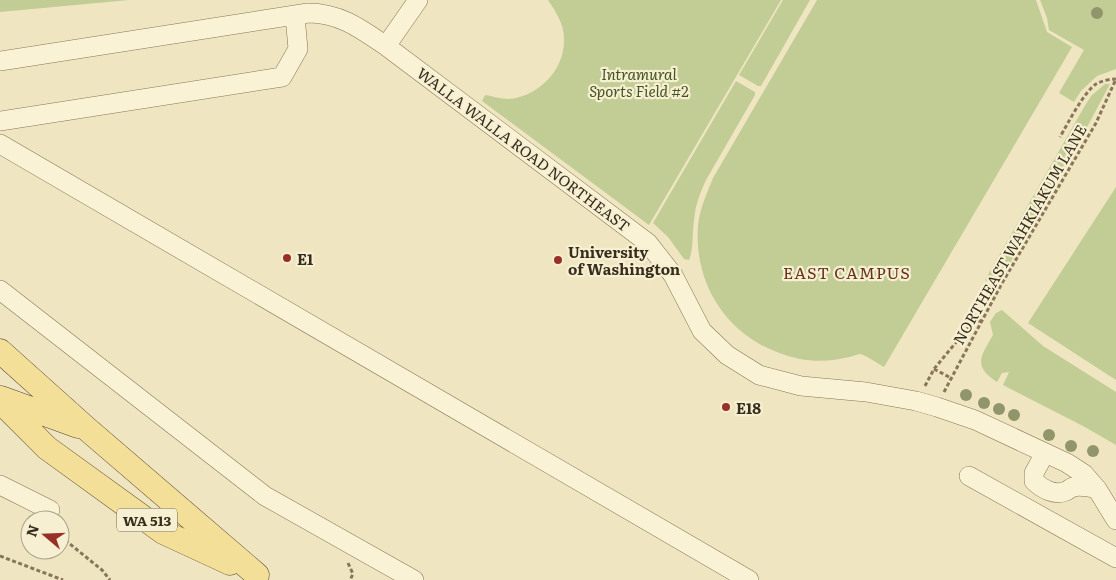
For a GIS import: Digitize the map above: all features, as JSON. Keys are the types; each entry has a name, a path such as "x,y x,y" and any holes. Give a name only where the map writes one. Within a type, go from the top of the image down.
{"main road":[{"name":"WA 513","path":"0,351 87,429 261,578"},
{"name":"WA 513","path":"0,400 47,448 163,532 261,578"},
{"path":"0,400 87,429"},
{"path":"0,426 47,448"}],"street":[{"path":"386,46 418,0"},
{"name":"WALLA WALLA ROAD NORTHEAST","path":"0,61 295,16 319,13 341,18 386,46 648,243 673,275 702,332 726,355 759,375 802,386 866,392 937,407 975,420 1067,463 1084,474 1097,489 1116,520"},
{"path":"0,121 282,77 298,49 295,16"},
{"path":"0,144 749,580"},
{"path":"0,290 265,496 414,580"},
{"path":"1045,453 1034,473 1034,481 1040,488 1047,491 1065,492 1084,486 1097,489"},
{"path":"969,476 1116,558"},
{"path":"0,485 50,510"}],"path":[{"path":"1060,137 1083,99 1096,84 1111,79 1116,80"},
{"name":"NORTHEAST WAHKIAKUM LANE","path":"943,395 982,320 1096,123 1116,80"},
{"path":"926,384 934,369 972,323 982,320"},
{"path":"934,369 951,378"},
{"path":"70,544 102,570 110,580"},
{"path":"0,556 63,580"},
{"path":"346,560 353,574 350,580"}],"green space":[{"path":"0,0 129,0 0,12"},
{"name":"Intramural Sports Field #2","path":"548,0 781,0 649,225 482,101 485,95 508,99 530,93 548,80 555,71 563,50 564,34 559,18"},
{"path":"783,0 810,0 761,86 758,86 739,75"},
{"path":"817,0 1036,0 1047,32 1072,47 884,367 860,354 831,360 812,361 800,359 777,352 756,342 738,328 723,312 711,293 703,272 698,249 699,219 713,178"},
{"path":"1040,0 1116,0 1116,69 1097,76 1081,91 1074,102 1059,93 1084,50 1049,30 1047,18"},
{"path":"736,81 755,92 755,95 706,180 695,210 691,255 689,260 684,259 668,237 653,223"},
{"path":"1105,84 1110,84 997,286 985,280 1083,109 1091,96"},
{"path":"1116,187 1116,380 1028,323"},
{"path":"1002,310 1043,346 1116,392 1116,445 1003,385 1009,372 1002,373 997,382 984,371 981,360 982,355 993,335 990,322 996,313"}],"place":[{"name":"E1","path":"287,258"},
{"name":"University of Washington","path":"558,260"},
{"name":"E18","path":"726,407"}],"district":[{"name":"EAST CAMPUS","path":"847,272"}]}
